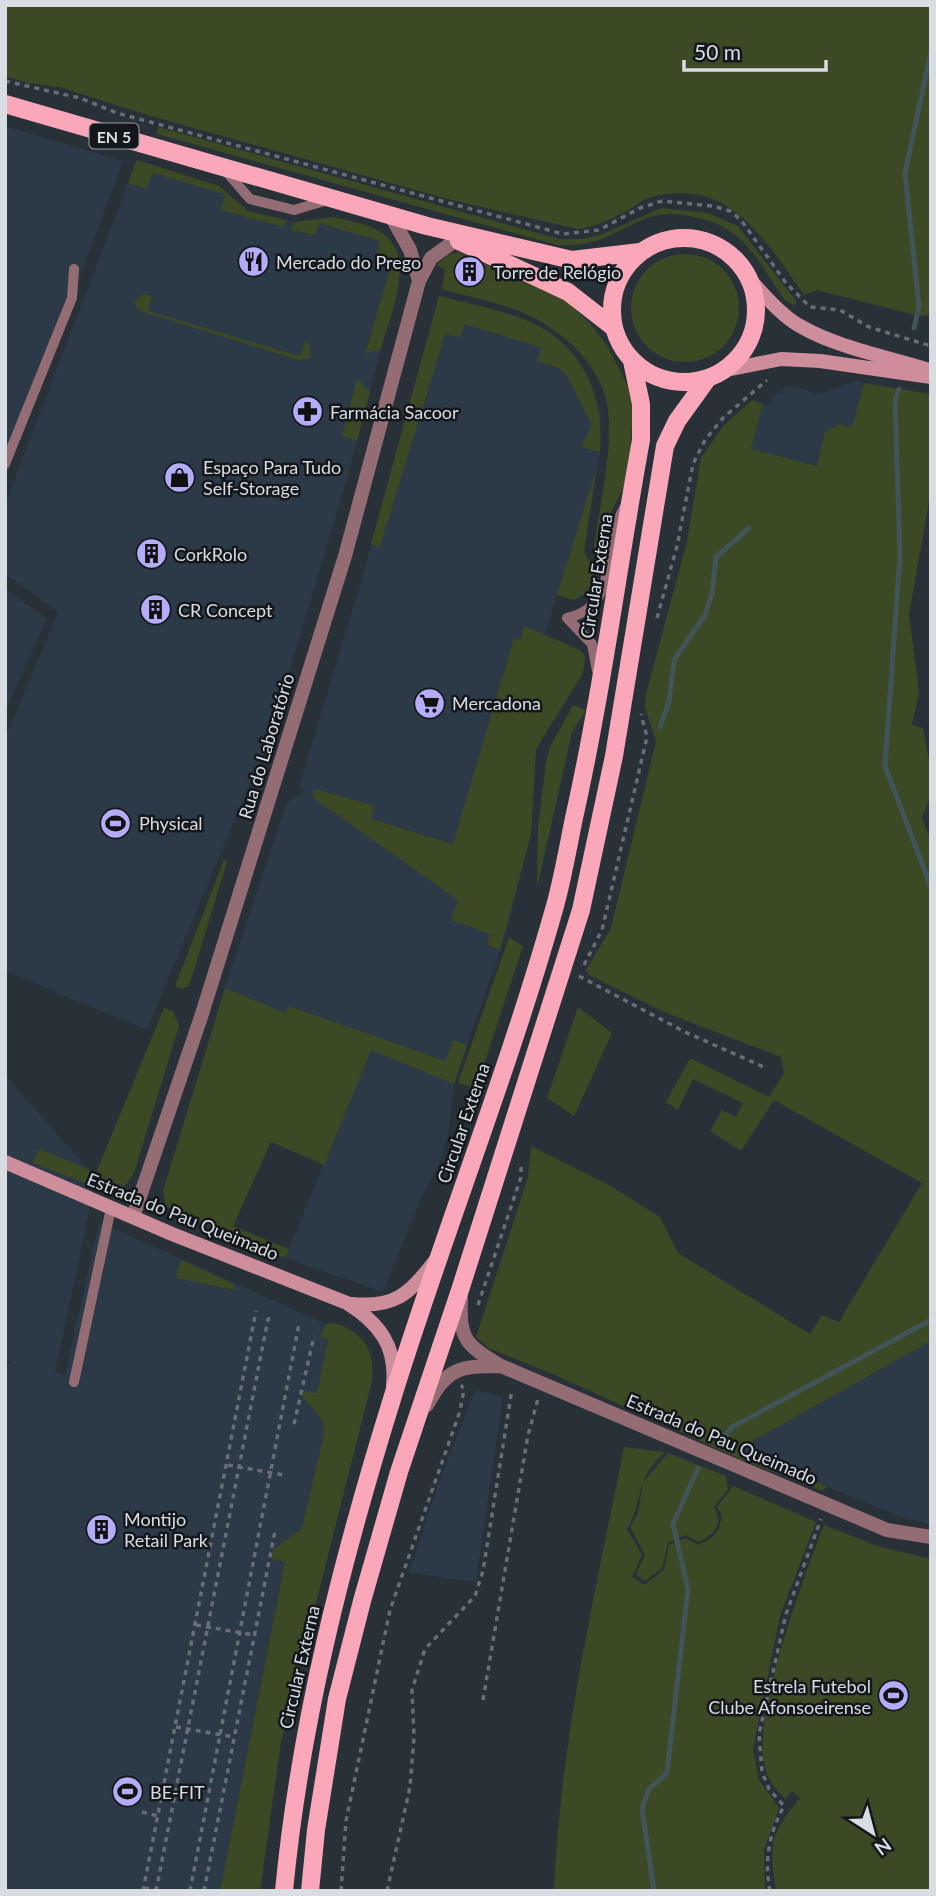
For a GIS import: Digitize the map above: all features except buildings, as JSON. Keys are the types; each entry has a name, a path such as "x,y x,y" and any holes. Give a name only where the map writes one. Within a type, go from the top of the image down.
{"main road":[{"name":"EN 5","path":"5,104 427,226 572,260 640,252"},
{"name":"EN 5","path":"427,226 568,292 613,327"},
{"path":"310,1891 316,1830 337,1699 362,1601 414,1427 581,910 614,756 665,446 677,421 715,374 746,346 753,330 756,301 748,278 730,255 709,243 686,238 662,241 640,252 625,267 615,286 611,306 613,327 620,345 632,361 649,373 668,380 688,382 715,374"},
{"name":"Circular Externa","path":"284,1891 290,1827 312,1694 391,1402 493,1103 556,903 599,688 643,422 632,361"}],"street":[{"path":"391,216 410,250 419,281"},
{"name":"Rua do Laboratório","path":"133,1217 201,1017 345,555 419,281 430,258 456,240"},
{"path":"748,278 799,326 824,337 931,371"},
{"path":"715,374 781,359 820,361 931,377"},
{"name":"Estrada do Pau Queimado","path":"5,1162 111,1208 348,1303"},
{"path":"348,1303 387,1304 404,1295 441,1252"},
{"name":"Estrada do Pau Queimado","path":"461,1287 460,1323 465,1339 472,1349 508,1369 887,1530 931,1537"},
{"path":"348,1303 369,1317 383,1332 392,1352 391,1402"},
{"name":"Estrada do Pau Queimado","path":"454,1370 466,1366 508,1369"},
{"path":"414,1427 440,1382 454,1370"}],"lane":[{"path":"5,464 72,298 74,269"},
{"path":"599,688 592,644 567,618 590,608 603,593 618,516 630,500"},
{"path":"74,1382 111,1208"}],"path":[{"path":"5,81 80,98 117,113 563,234 599,230 640,208 662,201 713,206 730,211 740,220 786,283 810,307 841,310 869,327 931,346"},
{"path":"564,965 578,976 685,1032 766,1068"},
{"path":"162,1891 144,1889 256,1311"},
{"path":"157,1890 268,1319 271,1319"},
{"path":"190,1891 299,1324"},
{"path":"294,1424 314,1336"},
{"path":"387,1891 410,1787 414,1737 412,1690 425,1649 475,1596 484,1571 508,1369"},
{"path":"341,1891 346,1821 390,1610 428,1495 460,1411 464,1389 454,1370"},
{"path":"483,1700 528,1435 542,1384"},
{"path":"228,1465 284,1475"},
{"path":"770,1891 767,1860 770,1840 784,1806 769,1789 762,1772 759,1734 786,1614 822,1517"},
{"path":"204,1891 275,1531"},
{"path":"196,1625 254,1635"},
{"path":"176,1727 234,1737"},
{"path":"142,1812 158,1816"}],"shaded area":[{"path":"5,126 123,161 5,480"},
{"path":"137,160 219,186 248,211 294,222 335,217 377,230 395,245 400,261 399,280 347,479 264,756 249,785 147,1030 5,971 5,739 58,612 5,574 5,504"},
{"path":"439,296 518,317 538,326 557,340 583,368 601,411 600,452 584,552 595,570 592,585 586,594 574,600 557,595 545,635 580,650 585,656 583,673 536,749 531,834 506,934 454,1084 449,1130 442,1158 419,1203 383,1292 285,1258 371,1049 225,988 287,802 300,795 303,788 299,786 361,582"},
{"path":"856,381 864,383 852,428 817,466 751,449 763,404 770,406 772,398 788,385 818,394"},
{"path":"5,588 47,619 5,712"},
{"path":"5,1074 96,1179 55,1373 65,1375 99,1222 326,1324 320,1337 328,1339 317,1394 303,1392 303,1397 323,1421 324,1433 302,1528 273,1550 271,1558 285,1561 220,1891 5,1891 5,1363 15,1364 5,1360"},
{"path":"931,1341 931,1524 903,1518 737,1449"},
{"path":"475,1390 503,1396 476,1582 409,1573 438,1485"}],"green space":[{"path":"5,5 931,5 931,315 919,316 817,290 804,295 759,234 723,204 702,196 678,193 651,197 606,221 578,229 451,200 151,116 59,87 28,83 5,76"},
{"path":"158,127 559,239 583,239 603,234 661,208 708,213 738,226 796,301 795,306 785,300 737,236 709,221 683,215 660,215 593,242 557,245 157,134"},
{"path":"137,160 219,186 248,211 286,220 284,227 221,210 225,194 153,173 146,189 128,183"},
{"path":"335,217 377,230 390,240 397,253 400,268 398,285 381,349 365,354 393,259 377,254 380,241 319,223 315,235 291,230 294,222"},
{"path":"458,252 564,299 588,321 608,347 627,384 633,404 630,460 625,485 609,516 599,562 593,553 609,444 605,394 589,364 552,329 524,313 442,289 445,269 436,265 448,255"},
{"path":"685,254 706,258 723,270 735,287 739,308 735,329 723,346 706,358 685,362 664,358 647,346 635,329 631,308 635,287 647,270 664,258"},
{"path":"144,294 152,296 148,311 300,356 305,342 309,343 310,358 298,360 137,310 135,301"},
{"path":"439,296 518,317 557,338 584,369 592,388 598,408 600,452 581,447 592,426 567,376 559,368 537,361 542,348 465,324 460,337 445,334 380,547 371,544"},
{"path":"357,379 370,392 357,441 342,436"},
{"path":"864,383 931,394 931,490 909,615 919,692 912,725 923,728 928,756 931,757 931,795 922,818 931,841 931,1341 738,1449 827,1486 823,1491 744,1461 555,1375 488,1348 476,1337 528,1177 531,1146 609,1185 660,1217 678,1253 810,1334 822,1315 839,1322 922,1183 774,1100 741,1151 710,1131 722,1110 736,1117 743,1103 693,1079 678,1110 666,1102 692,1059 769,1097 784,1073 781,1057 664,1012 589,975 586,970 611,928 656,741 645,708 646,694 687,541 701,458 724,425 752,400 763,404 751,449 817,466 825,432 839,424 852,427"},
{"path":"596,470 584,552 595,570 589,588 574,600 557,595"},
{"path":"524,626 580,650 585,656 583,673 536,749 531,834 500,950 487,945 490,934 451,920 458,900 312,797 315,789 374,806 371,819 453,844 514,638 520,640"},
{"path":"573,705 586,710 572,732 537,888 538,827 546,762 550,747"},
{"path":"224,860 227,862 189,986 182,989 175,986"},
{"path":"509,937 523,946 476,1089 458,1083"},
{"path":"225,988 285,1013 289,1006 445,1061 453,1040 467,1045 454,1084 371,1050 324,1165 271,1142 233,1226 289,1249 285,1258 171,1210 165,1204 163,1191"},
{"path":"578,1007 612,1033 574,1116 547,1098"},
{"path":"164,1008 173,1011 179,1026 134,1173 121,1191 111,1192 91,1185"},
{"path":"39,1149 90,1170 85,1183 33,1163"},
{"path":"181,1260 234,1284 234,1290 176,1278"},
{"path":"334,1323 353,1332 365,1344 372,1360 372,1381 281,1742 260,1891 220,1891 285,1562 271,1559 273,1550 302,1528 324,1433 323,1421 303,1397 303,1391 317,1393 328,1339 320,1337 326,1324"},
{"path":"624,1447 665,1452 648,1471 627,1529 642,1555 632,1577 644,1585 664,1570 669,1545 685,1538 699,1545 715,1534 722,1515 717,1507 733,1486 816,1522 780,1616 753,1749 759,1780 779,1808 764,1849 765,1891 554,1891 563,1779 571,1723"},
{"path":"668,1453 726,1476 728,1489 714,1507 718,1524 713,1533 698,1542 685,1535 668,1543 662,1568 645,1581 636,1574 645,1555 630,1527 638,1514 643,1482"},
{"path":"824,1525 877,1546 931,1559 931,1891 776,1891 772,1862 774,1840 783,1821 800,1798 792,1791 785,1799 768,1777 763,1745 765,1716 793,1611"}],"waterway":[{"path":"914,328 919,306 905,173 931,51"},
{"path":"899,389 895,400 900,555 885,766 931,887"},
{"path":"660,727 669,702 674,660 705,615 712,594 716,557 749,528"},
{"path":"719,1443 732,1427 931,1320"},
{"path":"654,1891 642,1808 649,1789 667,1773 688,1589 673,1524 698,1468"}],"place":[{"name":"Mercado do Prego","path":"253,262"},
{"name":"Torre de Relógio","path":"470,272"},
{"name":"Farmácia Sacoor","path":"307,412"},
{"name":"Espaço Para Tudo Self-Storage","path":"180,477"},
{"name":"CorkRolo","path":"151,554"},
{"name":"CR Concept","path":"155,610"},
{"name":"Mercadona","path":"429,703"},
{"name":"Physical","path":"116,823"},
{"name":"Montijo Retail Park","path":"101,1529"},
{"name":"Estrela Futebol Clube Afonsoeirense","path":"894,1696"},
{"name":"BE-FIT","path":"127,1792"}]}
